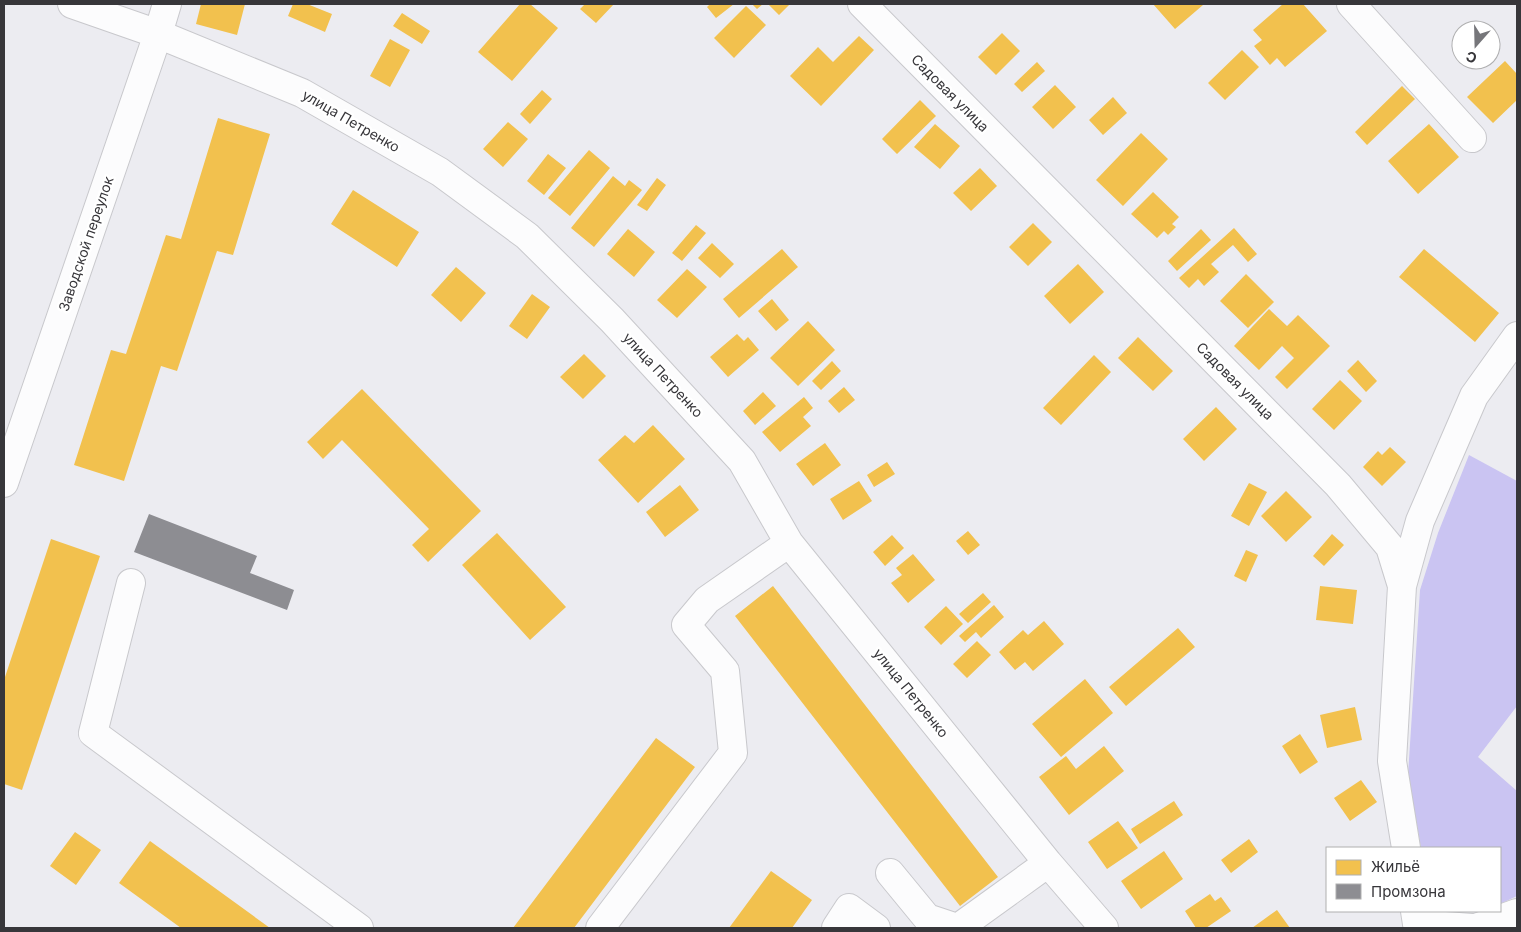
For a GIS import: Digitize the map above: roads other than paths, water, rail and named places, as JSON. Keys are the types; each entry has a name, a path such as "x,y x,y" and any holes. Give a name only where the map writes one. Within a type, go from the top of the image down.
{"street":[{"name":"улица Петренко","path":"72,4 158,34 302,93 440,172 527,236 612,320 742,461 790,543 1048,863 1104,928"},
{"name":"Заводской переулок","path":"4,483 167,4"},
{"name":"Садовая улица","path":"862,4 1338,485 1390,547 1402,586 1392,761 1406,847"},
{"path":"1351,4 1472,138"},
{"path":"1402,586 1420,521 1474,396 1517,336"},
{"path":"600,928 733,753 725,671 686,625 708,600 790,543"},
{"path":"131,583 92,732 359,928"},
{"path":"890,873 927,918 958,928 1048,863"},
{"path":"836,928 850,908 876,928"},
{"path":"1417,921 1474,928 1517,913"}]}
